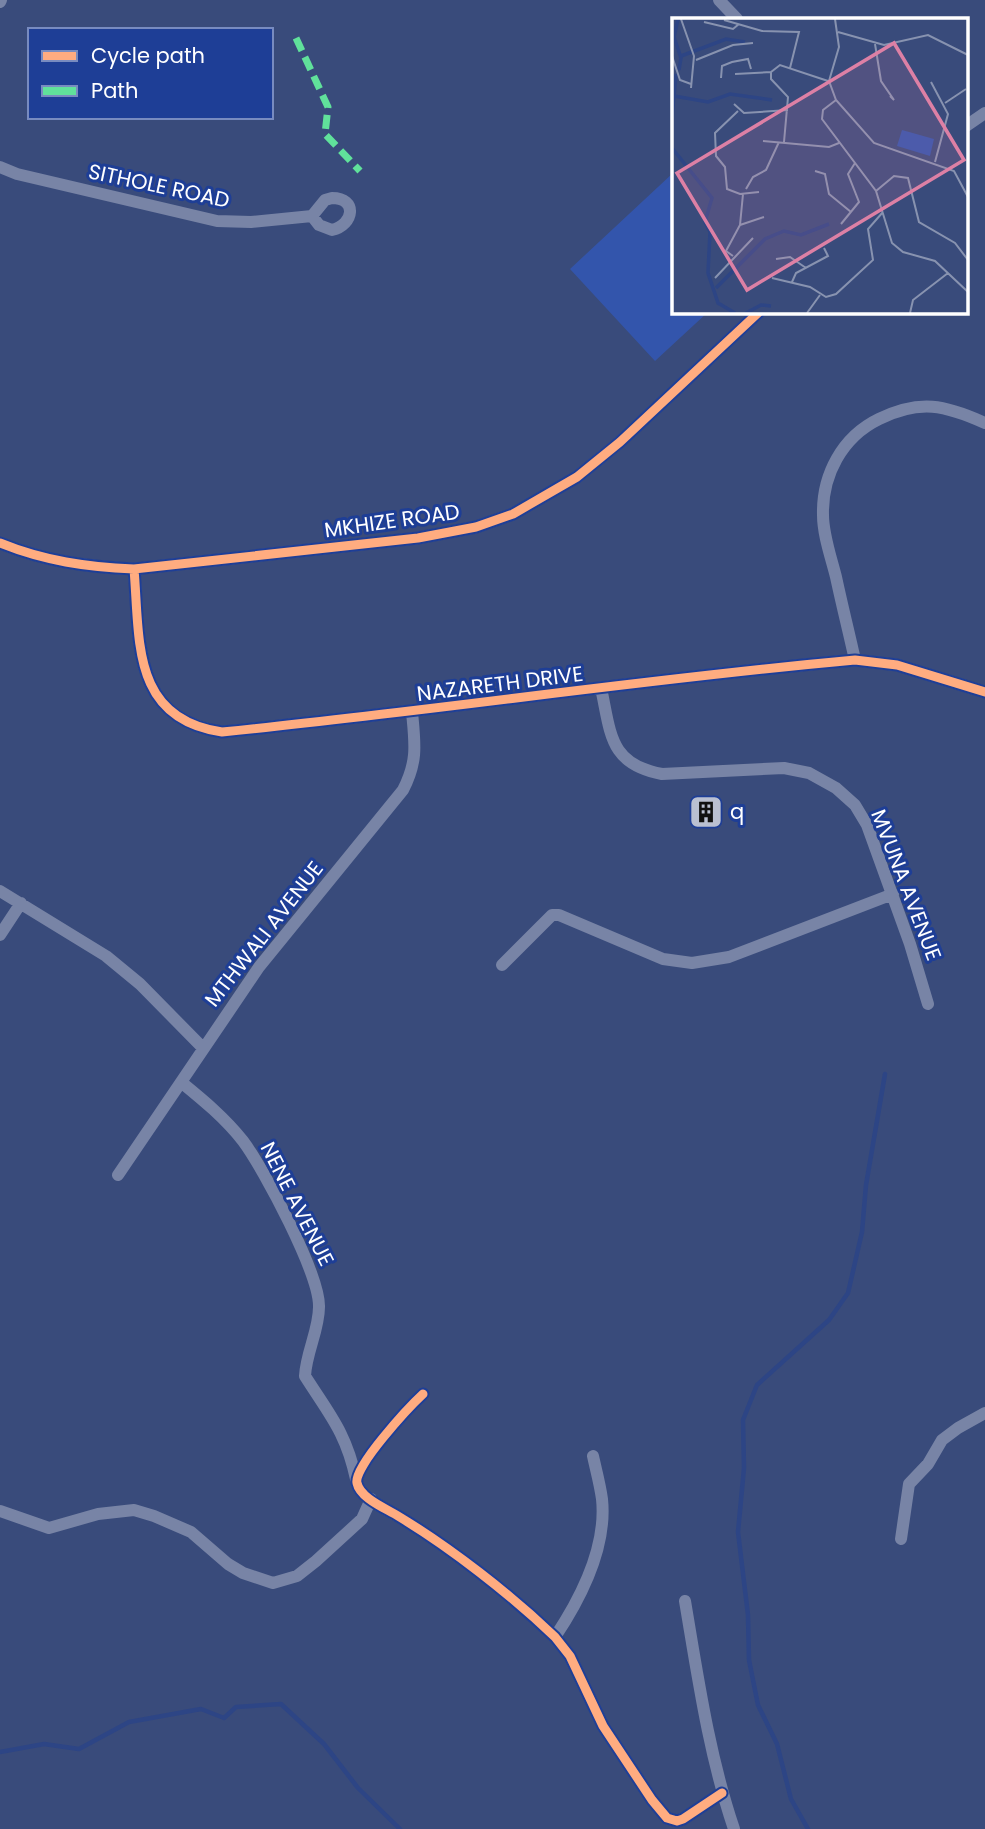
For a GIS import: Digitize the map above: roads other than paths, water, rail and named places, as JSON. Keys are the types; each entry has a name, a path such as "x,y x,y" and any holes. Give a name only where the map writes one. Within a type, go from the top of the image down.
{"street":[{"path":"719,0 736,18"},
{"path":"968,125 985,113"},
{"name":"SITHOLE ROAD","path":"0,167 18,174 217,221 251,222 313,216"},
{"name":"MKHIZE ROAD","path":"0,543 45,559 92,567 134,569 418,538 476,527 513,514 577,477 620,442 758,313"},
{"path":"855,660 822,516 825,489 831,469 852,438 887,415 932,406 954,409 985,423"},
{"name":"NAZARETH DRIVE","path":"134,569 142,657 152,690 170,710 193,726 222,732 855,660 897,665 985,692"},
{"name":"MVUNA AVENUE","path":"601,688 614,746 632,764 644,770 662,774 784,768 808,773 836,788 855,805 867,825 928,1004"},
{"name":"MTHWALI AVENUE","path":"118,1175 281,938 403,790 415,762 412,712"},
{"path":"0,891 106,956 140,984 203,1048"},
{"path":"502,965 547,918 559,915 663,959 692,963 729,957 892,894"},
{"path":"0,935 21,903"},
{"name":"NENE AVENUE","path":"181,1082 219,1115 244,1143 309,1266 317,1287 320,1308 305,1376 346,1440 356,1479"},
{"path":"423,1394 394,1424 360,1469 356,1479 359,1488 371,1499 436,1542 555,1637 570,1656 603,1726 667,1818 677,1821 683,1819 722,1793"},
{"path":"901,1539 909,1484 928,1464 942,1440 985,1413"},
{"path":"555,1637 592,1569 602,1518 602,1500 593,1455"},
{"path":"0,1511 49,1528 99,1514 134,1510 191,1532 243,1573 272,1583 298,1576 316,1561 362,1519 371,1499"},
{"path":"685,1601 707,1729 722,1793 734,1829"}],"waterway":[{"path":"808,1829 791,1799 777,1744 758,1705 749,1660 748,1615 738,1532 744,1468 743,1420 757,1385 829,1320 848,1293 862,1232 866,1185 885,1074"},
{"path":"0,1752 44,1744 79,1749 129,1722 201,1709 224,1718 236,1707 281,1704 324,1744 358,1788 400,1829"}],"place":[{"name":"q","path":"706,812"}]}
